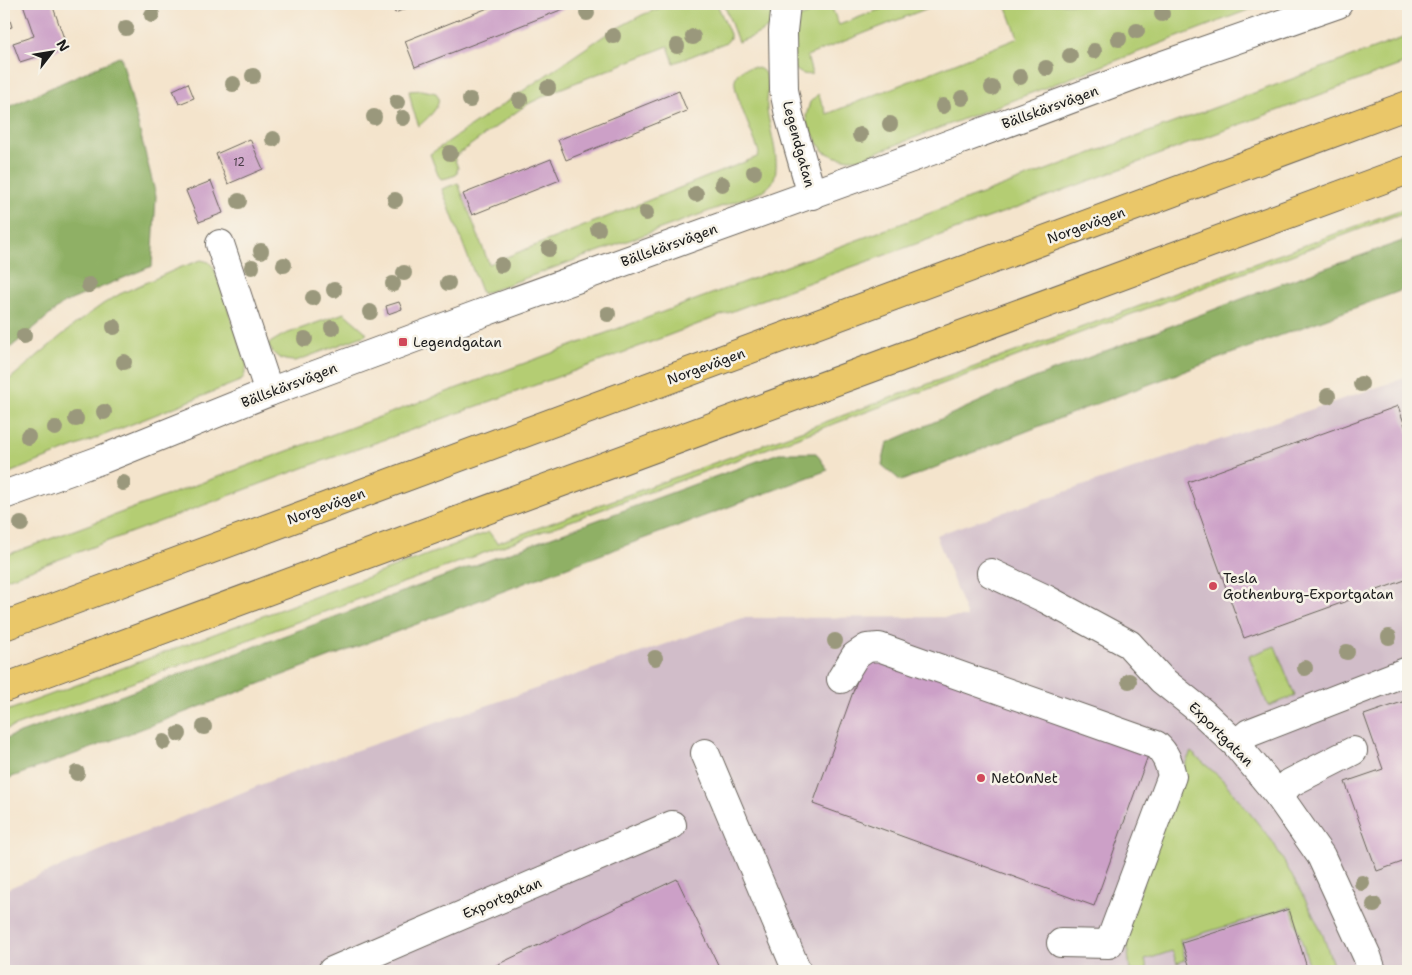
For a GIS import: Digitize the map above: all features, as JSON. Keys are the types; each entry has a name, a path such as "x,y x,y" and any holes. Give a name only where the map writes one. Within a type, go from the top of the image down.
{"highway":[{"name":"Norgevägen","path":"4,626 1408,105"},
{"path":"4,688 1408,170"}],"street":[{"name":"Legendgatan","path":"786,4 783,31 784,90 789,115 812,194"},
{"name":"Bällskärsvägen","path":"4,495 103,460 269,392 482,313 1157,67 1338,4"},
{"path":"220,244 269,392"},
{"name":"Exportgatan","path":"991,573 1046,599 1129,644 1162,680 1202,712 1236,744 1279,796 1321,856 1367,956 1372,971"},
{"path":"841,679 855,656 867,648 880,647 1156,745 1163,751 1169,761 1172,776 1110,944 1060,943"},
{"path":"1236,744 1248,733 1408,671"},
{"path":"1279,796 1290,783 1353,751"},
{"path":"705,753 797,971"},
{"name":"Exportgatan","path":"332,971 672,825"}],"shaded area":[{"path":"1408,377 1408,971 4,971 4,890 287,774 742,618 967,617 936,535"}],"green space":[{"path":"670,4 717,4 730,38 727,42 674,63 668,46 557,90 526,105 454,157 458,168 456,175 441,179 430,154 608,33 642,15"},
{"path":"724,4 773,4 770,27 738,42"},
{"path":"894,4 938,4 807,56 812,74 806,75 792,66 796,21 801,17 831,6 839,25"},
{"path":"1014,4 1264,4 859,159 836,157 823,151 807,124 806,116 810,102 818,94 827,114 1018,38 1007,8"},
{"path":"1408,36 1408,62 1024,205 788,290 588,366 311,465 4,580 4,556"},
{"path":"121,56 156,196 152,266 64,303 4,353 4,109"},
{"path":"753,67 763,71 768,83 767,109 776,166 772,183 767,188 756,194 482,294 442,189 458,183 489,264 757,157 759,153 735,86 735,80 739,72"},
{"path":"422,90 436,93 438,102 434,111 419,126 409,91"},
{"path":"1408,207 1408,211 1281,259 4,730 4,712 489,532 497,543"},
{"path":"1408,239 1408,288 1083,409 901,481 882,465 887,443 1019,384 1286,282"},
{"path":"201,260 209,262 214,268 247,366 243,379 4,475 4,384 74,325 103,304 120,294"},
{"path":"344,313 366,332 366,335 296,361 279,357 268,344 283,335"},
{"path":"779,453 816,453 828,470 4,780 4,739"},
{"path":"1275,646 1295,696 1268,706 1249,656"},
{"path":"1191,752 1223,780 1273,842 1323,935 1335,971 1311,971 1291,907 1180,940 1185,960 1177,963 1172,951 1145,960 1148,971 1130,971 1126,934 1177,780"}],"building":[{"path":"23,4 52,4 67,47 20,62 13,43 34,36"},
{"path":"417,4 395,13 391,5"},
{"path":"498,4 576,4 415,67 405,41"},
{"path":"6,7 12,27 4,29 4,8"},
{"path":"188,83 194,98 179,104 173,90"},
{"path":"679,91 687,111 566,160 558,140"},
{"path":"250,139 263,169 228,184 216,154"},
{"path":"551,159 560,180 472,215 463,194"},
{"path":"211,181 223,213 199,222 186,191"},
{"path":"399,302 402,309 388,314 386,306"},
{"path":"1398,406 1408,434 1408,579 1244,638 1188,482"},
{"name":"NetOnNet","path":"868,650 1149,753 1094,906 813,804"},
{"path":"1408,700 1408,860 1377,871 1345,782 1383,769 1364,715"},
{"path":"677,879 721,971 484,971"},
{"path":"1289,909 1308,971 1191,971 1182,943"}],"place":[{"name":"Legendgatan","path":"403,342"},
{"name":"Tesla Gothenburg-Exportgatan","path":"1213,586"},
{"name":"NetOnNet","path":"981,778"}]}
